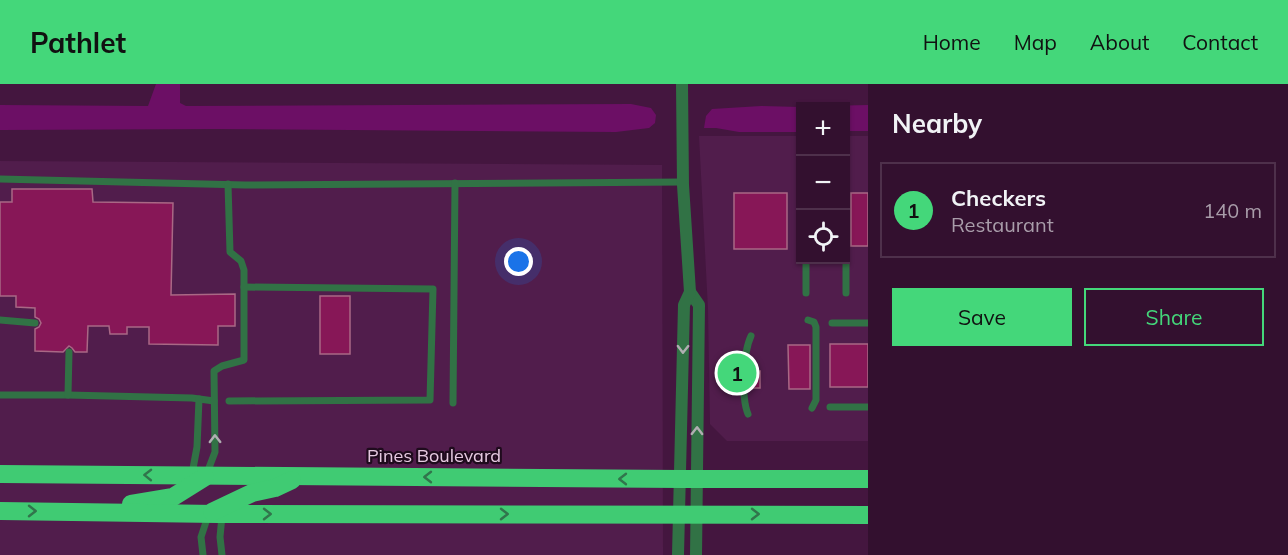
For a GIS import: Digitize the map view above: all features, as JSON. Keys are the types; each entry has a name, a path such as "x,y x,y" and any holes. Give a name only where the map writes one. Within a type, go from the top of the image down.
{"highway":[{"name":"Pines Boulevard","path":"0,474 688,479 868,478"},
{"path":"117,511 131,504 173,496 199,476"},
{"path":"215,514 252,493 275,488 302,476"},
{"path":"0,511 215,514 868,515"}],"street":[{"path":"678,555 678,514 688,479 699,305 690,292 682,182 682,84"},
{"path":"688,479 697,514 696,555"}],"lane":[{"path":"0,179 228,184 682,182"},
{"path":"453,403 454,183"},
{"path":"199,476 215,452 214,371 222,366 244,360 244,270 241,261 230,252 228,184"},
{"path":"806,264 806,292"},
{"path":"846,264 846,293"},
{"path":"228,401 430,400 433,289 244,287"},
{"path":"0,320 35,323"},
{"path":"808,320 814,322 816,327 816,400 812,408"},
{"path":"832,323 868,323"},
{"path":"748,414 745,398 745,363 748,343 752,336"},
{"path":"69,352 69,395"},
{"path":"0,395 69,395 214,401"},
{"path":"199,476 200,399"},
{"path":"830,407 868,407"},
{"path":"203,555 201,537 215,514"},
{"path":"215,514 222,555"}],"shaded area":[{"path":"156,84 180,84 180,103 186,106 631,104 651,108 656,115 655,123 649,128 616,132 0,130 0,105 148,106"},
{"path":"850,105 868,105 868,131 850,131"},
{"path":"796,107 796,132 739,132 704,128 706,116 712,109"},
{"path":"699,136 796,136 796,264 850,264 850,136 868,136 868,441 727,441 710,424 708,309"},
{"path":"0,161 662,165 663,555 0,555"}],"building":[{"path":"12,189 92,189 93,202 173,203 171,295 235,294 235,326 218,326 218,345 149,344 149,327 127,327 127,334 110,334 109,326 88,326 87,352 75,352 69,346 63,352 35,351 35,329 41,323 35,317 35,308 16,307 16,296 0,296 0,202 12,202"},
{"path":"734,193 787,193 787,249 734,249"},
{"path":"851,193 868,193 868,246 851,246"},
{"path":"320,296 350,296 350,354 320,354"},
{"path":"830,344 868,344 868,387 830,387"},
{"path":"788,345 810,345 810,389 789,389"},
{"path":"750,371 760,371 760,388 749,388"}],"place":[{"name":"Checkers","path":"737,373"}]}
